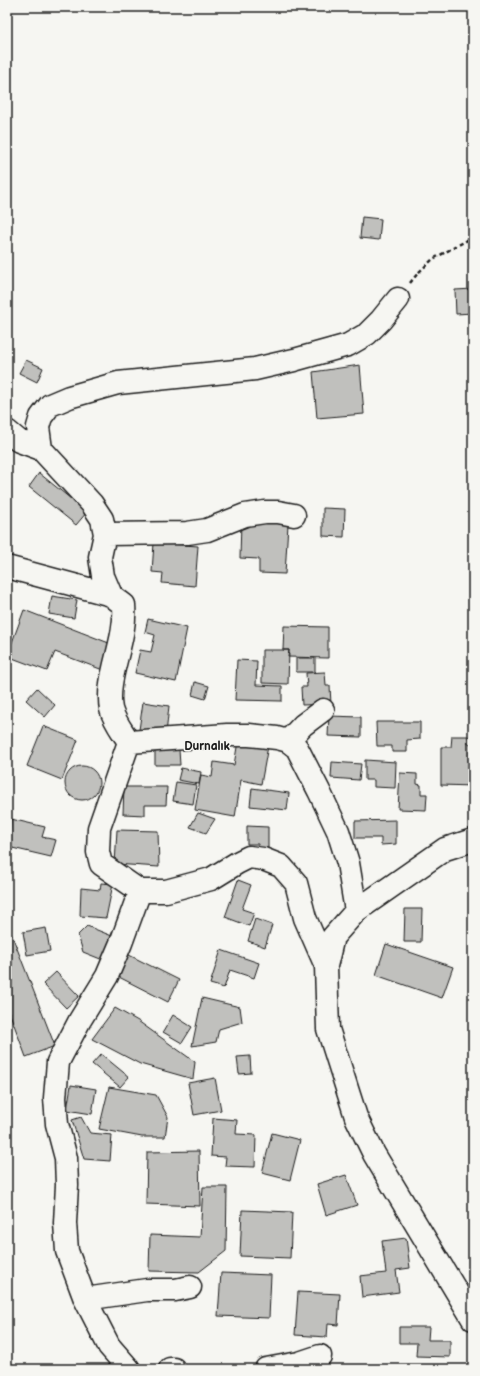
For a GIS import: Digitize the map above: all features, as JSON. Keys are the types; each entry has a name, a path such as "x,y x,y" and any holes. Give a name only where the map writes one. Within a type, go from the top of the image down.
{"street":[{"path":"41,449 38,427 41,418 50,406 69,397 118,383 255,369 348,345 367,334 398,300"},
{"path":"7,431 19,441 41,449 92,504 102,519 105,534 100,557 103,576 111,595"},
{"path":"105,534 187,533 207,530 244,515 265,512 278,512 294,515"},
{"path":"7,566 111,595 124,605 125,618 123,632 111,688 111,710 129,742"},
{"path":"288,741 303,725 323,710"},
{"path":"129,742 242,735 277,738 288,741 297,748 338,831 348,863 356,911"},
{"path":"129,742 99,828 98,852 101,864 140,891 166,891 211,879 248,857 263,859 281,866 296,883 305,918 326,966"},
{"path":"473,840 445,849 356,911 333,937 326,966 328,1029 356,1117 374,1154 473,1319"},
{"path":"129,1369 109,1346 85,1298 67,1251 65,1223 67,1185 66,1158 57,1124 55,1098 58,1062 80,1020 107,976 140,891"},
{"path":"85,1298 147,1290 175,1290 190,1287"},
{"path":"266,1369 299,1363 320,1356"}],"path":[{"path":"398,300 418,273 433,259 473,237"}],"building":[{"path":"362,217 381,219 379,240 360,238"},
{"path":"473,289 473,313 456,314 455,290"},
{"path":"26,360 43,368 37,382 19,373"},
{"path":"360,365 364,414 317,418 313,372"},
{"path":"39,473 87,512 76,525 29,487"},
{"path":"323,508 345,509 344,537 323,536"},
{"path":"241,521 288,524 285,574 259,573 259,559 240,558"},
{"path":"154,543 198,546 195,586 162,583 163,573 152,572"},
{"path":"52,596 77,600 74,618 49,614"},
{"path":"24,610 114,645 103,670 55,652 47,671 7,656"},
{"path":"148,619 187,628 176,682 135,673 140,650 151,652 155,635 145,632"},
{"path":"284,626 328,627 328,658 288,657 289,650 283,650"},
{"path":"262,650 289,650 288,684 262,683"},
{"path":"296,658 315,658 315,672 296,672"},
{"path":"237,660 257,661 256,685 282,686 282,701 235,700"},
{"path":"325,672 326,686 330,686 331,704 302,705 301,687 307,687 306,673"},
{"path":"195,682 209,686 205,699 192,695"},
{"path":"37,688 55,705 45,717 26,700"},
{"path":"143,702 169,706 166,734 139,730"},
{"path":"329,716 361,717 361,737 328,736"},
{"path":"376,722 420,722 420,739 407,740 407,752 392,752 392,746 377,746"},
{"path":"43,726 78,740 62,780 27,766"},
{"path":"452,736 468,736 468,744 473,744 473,786 441,785 441,747 451,747"},
{"path":"238,741 268,746 261,784 241,780 235,817 195,810 201,775 212,777 214,762 234,765"},
{"path":"155,750 179,750 180,765 155,765"},
{"path":"365,760 396,762 395,788 374,787 374,780 365,780"},
{"path":"332,762 361,764 359,780 331,778"},
{"path":"79,766 85,766 94,771 98,777 98,789 94,795 85,800 79,800 70,795 65,786 65,780 70,771"},
{"path":"181,768 201,772 199,784 178,780"},
{"path":"400,773 417,774 417,784 421,785 421,794 427,794 426,810 398,809"},
{"path":"176,782 196,785 193,804 173,801"},
{"path":"124,787 167,787 166,805 145,805 145,815 123,814"},
{"path":"252,788 289,793 287,810 250,806"},
{"path":"198,813 215,819 206,833 190,827"},
{"path":"11,819 45,827 42,837 56,840 51,857 8,847"},
{"path":"396,820 396,844 381,845 381,838 355,838 355,821"},
{"path":"247,826 268,827 268,850 258,850 258,844 247,844"},
{"path":"117,830 158,831 159,867 115,864"},
{"path":"238,880 251,885 242,909 254,913 249,926 225,917"},
{"path":"101,883 113,884 106,918 80,916 81,888 100,890"},
{"path":"405,909 422,909 421,942 404,942"},
{"path":"255,919 272,925 265,947 248,941"},
{"path":"87,926 117,938 108,962 83,952 78,935"},
{"path":"46,928 50,951 27,955 23,932"},
{"path":"11,933 55,1046 26,1057 7,1006 7,935"},
{"path":"386,944 453,967 442,998 376,975"},
{"path":"221,950 259,963 254,978 230,970 224,988 210,984"},
{"path":"125,953 179,980 168,1002 115,975"},
{"path":"56,972 79,996 66,1008 43,984"},
{"path":"202,998 240,1007 242,1022 219,1029 216,1042 192,1046"},
{"path":"115,1008 138,1021 195,1062 193,1079 140,1064 92,1039"},
{"path":"173,1015 192,1027 182,1043 163,1032"},
{"path":"101,1054 129,1077 120,1087 92,1064"},
{"path":"250,1056 251,1073 239,1074 237,1057"},
{"path":"215,1078 221,1110 194,1115 188,1083"},
{"path":"71,1085 96,1089 92,1114 67,1110"},
{"path":"109,1087 156,1095 168,1117 165,1137 142,1137 99,1129"},
{"path":"81,1117 90,1133 112,1135 110,1161 84,1159 72,1120"},
{"path":"213,1118 237,1120 236,1134 256,1135 255,1167 225,1166 226,1157 211,1156"},
{"path":"272,1133 300,1140 290,1180 262,1173"},
{"path":"199,1151 200,1206 146,1204 147,1152"},
{"path":"346,1175 357,1205 326,1215 317,1184"},
{"path":"203,1187 227,1187 226,1251 199,1272 149,1271 150,1235 200,1237"},
{"path":"242,1210 292,1212 290,1258 240,1256"},
{"path":"406,1238 410,1268 396,1270 399,1292 362,1297 360,1276 386,1273 382,1241"},
{"path":"221,1273 271,1275 269,1318 218,1316"},
{"path":"298,1292 340,1294 338,1325 328,1324 327,1337 295,1335"},
{"path":"399,1327 429,1327 428,1340 450,1340 450,1357 416,1356 417,1343 399,1343"}],"district":[{"name":"Durnalık","path":"207,746"}]}
